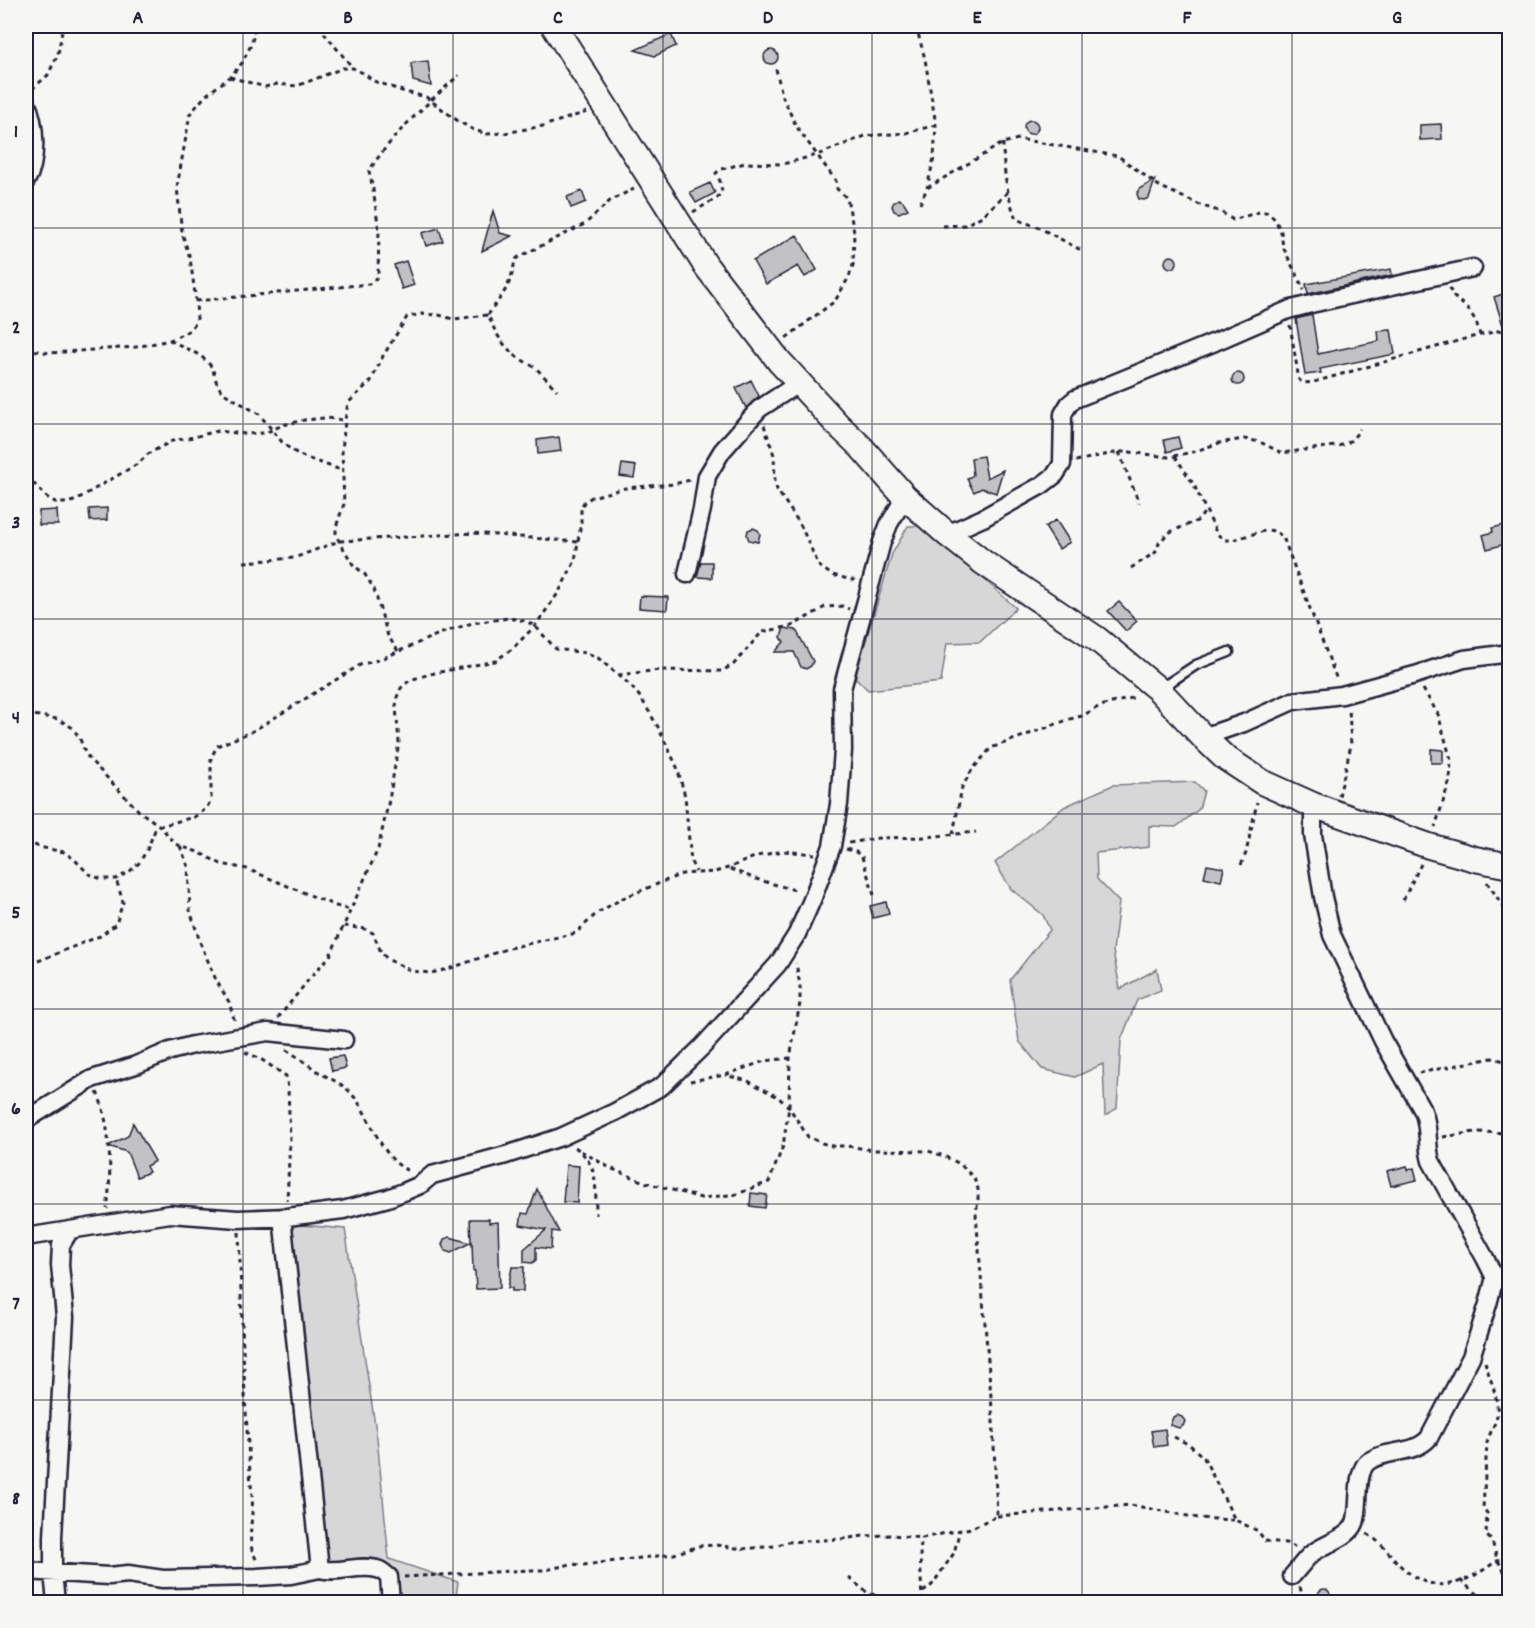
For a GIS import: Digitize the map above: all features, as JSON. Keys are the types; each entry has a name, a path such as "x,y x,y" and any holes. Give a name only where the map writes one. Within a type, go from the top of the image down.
{"street":[{"path":"554,26 706,266 770,350 905,497 947,534 1097,639 1159,690 1224,757 1262,782 1324,808 1430,846 1509,866"},
{"path":"26,94 34,149 33,166 26,181"},
{"path":"947,534 983,518 1042,485 1055,475 1062,464 1064,414 1069,404 1075,399 1288,310 1473,268"},
{"path":"687,574 707,476 722,451 759,410 799,383"},
{"path":"26,1237 170,1214 238,1219 284,1217 343,1210 388,1198 420,1185 432,1175 561,1137 615,1112 662,1086 703,1046 778,964 797,934 812,900 830,851 839,804 843,750 842,689 882,542 889,524 905,497"},
{"path":"1203,737 1244,723 1293,701 1342,695 1464,659 1509,653"},
{"path":"1292,1576 1311,1554 1351,1531 1357,1515 1361,1474 1364,1466 1369,1461 1419,1446 1429,1438 1471,1357 1493,1287 1494,1276 1431,1161 1427,1149 1425,1115 1383,1041 1332,936 1313,835 1324,808"},
{"path":"26,1120 92,1079 193,1045 268,1032 345,1040"},
{"path":"284,1217 320,1569"},
{"path":"56,1602 53,1537 65,1317 60,1265 62,1245 70,1230"},
{"path":"26,1571 109,1576 128,1574 163,1579 291,1575 320,1569 330,1571 356,1568 379,1569 389,1577 391,1602"}],"lane":[{"path":"1159,690 1196,665 1229,652"}],"path":[{"path":"26,94 48,75 58,54 63,26"},
{"path":"26,349 50,353 136,347 170,340 190,330 197,320 196,301 190,258 182,233 177,187 190,114 206,95 230,77 242,63 251,45 256,26"},
{"path":"318,26 353,68 374,81 426,97 458,121 487,134 505,134 543,126 606,106"},
{"path":"916,26 925,59 936,125 934,158 927,188 920,204"},
{"path":"230,77 265,87 278,84 297,86 343,68 353,68"},
{"path":"770,350 835,301 853,265 854,232 847,198 837,189 836,181 796,126 782,95 776,69"},
{"path":"196,301 369,284 378,277 379,231 369,171 411,117 459,75"},
{"path":"678,221 717,198 722,192 716,173 722,169 745,163 783,164 817,155 865,136 906,133 936,125"},
{"path":"927,188 1003,143 1018,140 1118,156 1159,186 1233,220 1259,212 1267,212 1275,219 1281,232 1283,247 1311,304"},
{"path":"1003,143 1003,165 1016,219 1038,227 1081,250"},
{"path":"398,651 388,636 374,589 364,573 354,566 336,535 336,527 344,504 342,451 348,403 371,381 407,317 422,314 453,319 488,315 503,294 512,276 513,264 517,258 585,224 611,200 652,181"},
{"path":"943,225 965,225 982,216 1008,192"},
{"path":"1444,275 1454,297 1467,308 1476,321 1480,335"},
{"path":"1288,310 1299,380 1304,383 1509,328"},
{"path":"488,315 496,333 506,347 517,357 536,368 557,390"},
{"path":"170,340 201,356 212,367 222,392 259,414 291,450 306,458 344,471"},
{"path":"759,410 774,455 777,490 800,524 819,566 832,575 870,584"},
{"path":"26,477 53,502 65,504 139,463 148,454 172,441 218,431 245,434 265,433 304,420 326,418 345,420"},
{"path":"1062,464 1119,452 1168,458 1219,443 1244,439 1260,442 1282,453 1343,445 1352,440 1360,429"},
{"path":"1119,452 1139,503"},
{"path":"1174,456 1194,485 1217,534 1225,540 1232,540 1267,530 1275,531 1282,537 1349,709 1351,745 1324,808"},
{"path":"432,1175 401,1168 384,1146 351,1093 339,1082 286,1050 268,1032 330,956 378,849 399,742 397,697 401,688 410,680 495,661 513,649 535,626 559,592 575,561 581,522 580,508 584,502 592,497 625,488 674,484 707,476"},
{"path":"1131,568 1156,552 1159,543 1168,533 1199,520 1205,511"},
{"path":"244,562 294,558 339,541 473,533 579,542"},
{"path":"618,675 660,670 722,671 734,664 762,632 792,626 825,607 842,606 862,614"},
{"path":"26,841 39,847 64,852 89,874 101,879 116,879 139,863 155,830 160,826 194,817 206,809 211,800 211,758 217,746 253,731 360,665 472,622 509,618 525,621 535,626 556,649 586,653 598,658 629,684 641,698 677,767 685,796 691,862 696,872"},
{"path":"1415,675 1438,714 1450,760"},
{"path":"953,834 962,788 972,770 991,748 1082,716 1100,706 1159,690"},
{"path":"26,714 58,719 73,728 92,762 140,811 160,826 180,846 221,864 247,869 351,910"},
{"path":"1241,865 1262,782"},
{"path":"830,851 878,838 927,837 976,832"},
{"path":"180,846 188,866 190,910 200,942 216,980 229,1002 234,1019 232,1028 224,1040 259,1058 286,1076 290,1158 284,1217"},
{"path":"344,926 365,929 373,933 381,952 387,959 412,971 431,973 508,948 576,933 597,913 623,897 682,874 715,872 757,856 783,851 856,852 862,857 874,895"},
{"path":"1475,859 1509,917"},
{"path":"728,868 756,879 799,891 812,900"},
{"path":"38,961 100,936 116,924 123,902 116,879"},
{"path":"561,1137 610,1168 644,1182 700,1198 736,1194 769,1182 783,1146 789,1107 790,1058 800,1004 800,985 793,941"},
{"path":"662,1086 725,1075 765,1061 790,1058"},
{"path":"1403,1077 1492,1058 1501,1060 1509,1066"},
{"path":"725,1075 756,1084 778,1097 789,1107 808,1137 822,1143 873,1150 928,1151 960,1164 974,1178 978,1189 976,1214 993,1421 997,1516"},
{"path":"92,1079 103,1104 108,1138 110,1191 107,1210 98,1224"},
{"path":"1427,1141 1475,1132 1509,1133"},
{"path":"581,1151 593,1166 596,1215"},
{"path":"238,1219 244,1384 252,1497 251,1536 252,1550 258,1562 257,1577"},
{"path":"1477,1341 1495,1395 1497,1412 1496,1421 1487,1443 1483,1508 1487,1513 1486,1535 1492,1541 1497,1559 1509,1581"},
{"path":"1174,1437 1190,1445 1204,1458 1236,1520"},
{"path":"389,1577 546,1570 571,1564 583,1565 674,1554 699,1546 716,1545 743,1549 775,1546 787,1542 864,1536 891,1535 922,1538 970,1528 997,1516 1131,1505 1198,1518 1236,1520 1258,1531 1265,1541 1286,1543 1311,1554"},
{"path":"923,1592 932,1585 954,1553 960,1529"},
{"path":"1351,1531 1368,1534 1412,1575 1426,1583 1437,1585 1473,1576 1497,1559 1509,1555"},
{"path":"922,1538 920,1551 922,1602"},
{"path":"849,1578 869,1594 877,1595 890,1602"},
{"path":"1460,1580 1486,1602"}],"shaded area":[{"path":"908,526 925,526 1016,608 980,642 947,643 941,682 868,690 855,677 892,554"},
{"path":"1195,782 1204,791 1199,809 1176,827 1149,826 1149,847 1096,853 1097,879 1119,902 1113,951 1120,989 1157,969 1161,990 1137,1000 1121,1040 1117,1108 1105,1116 1103,1064 1075,1077 1042,1069 1019,1041 1010,980 1050,930 1043,915 1011,889 995,863 1064,807 1113,785"},
{"path":"290,1224 345,1229 377,1438 389,1559 458,1582 455,1602 400,1602 399,1591 371,1572 324,1566"}],"building":[{"path":"671,34 676,46 655,56 635,50"},
{"path":"768,50 774,50 778,57 774,64 768,64 764,60 764,54"},
{"path":"428,61 431,86 413,81 411,63"},
{"path":"1031,120 1036,122 1038,127 1036,132 1031,134 1026,132 1024,127 1026,122"},
{"path":"1441,124 1442,139 1420,140 1420,125"},
{"path":"1155,180 1149,198 1139,199 1137,194 1139,189"},
{"path":"710,183 715,193 696,203 690,192"},
{"path":"582,191 586,202 571,208 567,197"},
{"path":"898,199 903,201 908,209 899,213 894,211 892,206"},
{"path":"493,211 500,233 512,236 482,251"},
{"path":"439,228 443,241 426,246 422,233"},
{"path":"797,235 817,270 805,277 798,266 766,284 753,261"},
{"path":"1173,256 1177,262 1173,268 1169,268 1165,260"},
{"path":"406,261 414,285 402,289 394,265"},
{"path":"1391,269 1392,275 1308,294 1306,284"},
{"path":"1509,292 1509,338 1507,338 1494,297"},
{"path":"1312,315 1318,354 1379,341 1378,331 1391,330 1395,354 1320,369 1321,373 1305,375 1296,319"},
{"path":"1240,373 1244,379 1240,385 1236,385 1232,377"},
{"path":"751,380 759,396 746,408 736,388"},
{"path":"559,437 561,451 538,454 537,440"},
{"path":"1178,437 1181,448 1167,452 1164,440"},
{"path":"983,456 987,478 1003,470 996,493 982,488 974,492 967,479 973,475 971,458"},
{"path":"622,464 636,466 634,478 620,476"},
{"path":"107,508 107,520 90,521 89,509"},
{"path":"57,510 58,525 39,525 39,511"},
{"path":"1056,520 1070,542 1059,549 1045,527"},
{"path":"1509,524 1509,543 1487,549 1483,535 1493,532 1492,528"},
{"path":"753,528 760,534 758,542 749,540 747,535 748,530"},
{"path":"701,562 712,562 712,578 697,577"},
{"path":"640,596 668,597 667,610 639,608"},
{"path":"1119,602 1137,621 1126,631 1108,611"},
{"path":"784,628 796,630 813,661 811,666 806,669 801,667 794,652 775,652 784,642 781,637"},
{"path":"1431,749 1443,750 1443,763 1431,763"},
{"path":"1207,865 1224,868 1221,881 1204,877"},
{"path":"886,902 889,914 873,918 870,906"},
{"path":"343,1056 346,1068 332,1071 329,1058"},
{"path":"133,1123 155,1161 146,1166 149,1172 137,1177 127,1152 108,1146 128,1136"},
{"path":"566,1165 579,1166 577,1203 563,1202"},
{"path":"1407,1166 1408,1170 1414,1168 1417,1180 1391,1186 1387,1171"},
{"path":"537,1189 559,1232 552,1231 551,1249 536,1247 536,1260 532,1263 524,1262 524,1249 546,1230 520,1225 522,1213 528,1214"},
{"path":"751,1193 767,1195 765,1208 750,1206"},
{"path":"470,1219 489,1219 489,1223 498,1222 500,1288 476,1289"},
{"path":"450,1237 470,1243 451,1253 445,1251 442,1245 444,1239"},
{"path":"512,1267 524,1267 523,1291 512,1291 512,1288 508,1288"},
{"path":"1177,1415 1185,1421 1179,1428 1170,1425 1173,1417"},
{"path":"1165,1429 1167,1445 1154,1447 1151,1431"},
{"path":"1326,1589 1329,1590 1329,1600 1322,1601 1319,1600 1318,1593 1319,1590"}]}
